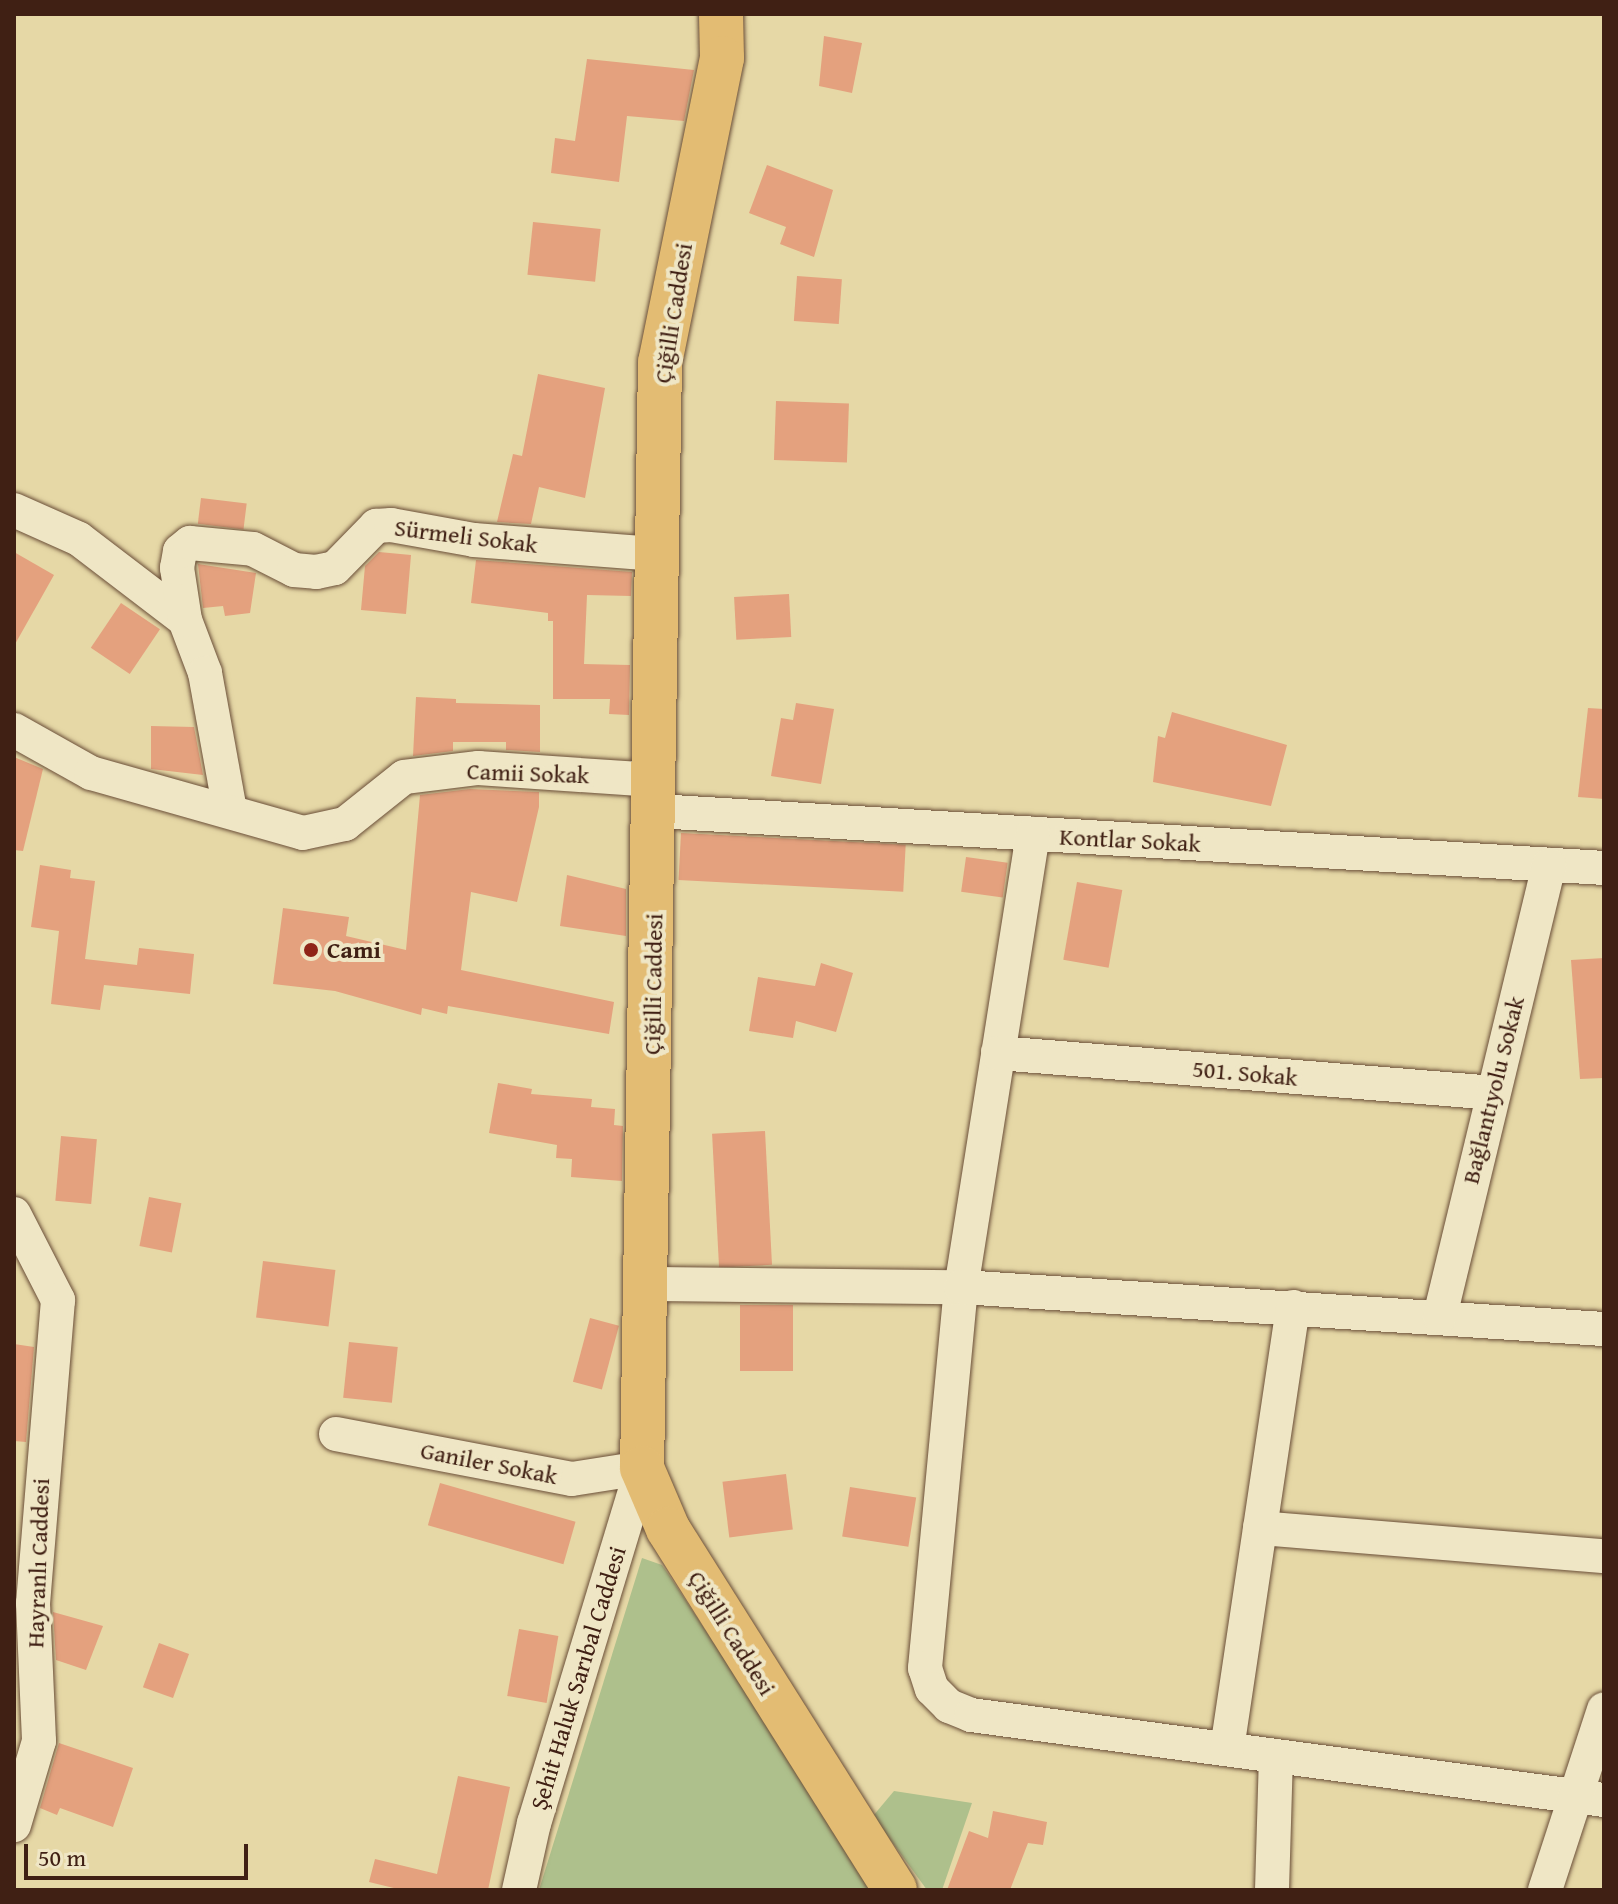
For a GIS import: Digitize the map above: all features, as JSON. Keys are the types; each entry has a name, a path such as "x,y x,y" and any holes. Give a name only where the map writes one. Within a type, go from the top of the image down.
{"main road":[{"name":"Çiğilli Caddesi","path":"721,14 722,58 660,362 649,1284 642,1468 668,1529 895,1890"}],"street":[{"path":"14,510 79,539 185,620 205,673 230,811"},
{"name":"Sürmeli Sokak","path":"185,620 177,568 180,551 190,543 253,549 294,570 316,572 335,568 366,534 391,525 474,540 657,554"},
{"name":"Camii Sokak","path":"14,730 91,773 303,833 345,824 404,777 478,768 656,796"},
{"name":"Kontlar Sokak","path":"656,796 1033,834 1604,868"},
{"path":"1033,834 961,1287 925,1668 932,1689 949,1706 971,1715 1590,1798"},
{"name":"Bağlantıyolu Sokak","path":"1440,1316 1491,1093 1549,865"},
{"name":"501. Sokak","path":"998,1053 1491,1093"},
{"name":"Hayranlı Caddesi","path":"14,1214 58,1300 33,1603 39,1741 14,1825"},
{"path":"649,1284 961,1287 1604,1329"},
{"path":"1227,1749 1293,1307"},
{"name":"Ganiler Sokak","path":"336,1434 572,1479 642,1468"},
{"name":"Şehit Haluk Sarıbal Caddesi","path":"519,1890 534,1823 642,1468"},
{"path":"1260,1528 1604,1556"},
{"path":"1545,1890 1590,1798 1604,1709"},
{"path":"1272,1890 1276,1756"}],"green space":[{"path":"642,1558 662,1565 876,1890 539,1890"},
{"path":"894,1791 972,1803 942,1890 927,1890 873,1816"}],"building":[{"path":"824,36 862,43 852,93 819,86"},
{"path":"587,59 694,70 684,121 627,116 619,182 551,173 555,138 575,141"},
{"path":"767,165 833,190 814,257 780,244 786,227 749,213"},
{"path":"533,222 601,229 595,282 527,275"},
{"path":"797,276 842,279 839,324 794,321"},
{"path":"538,374 605,388 585,498 539,487 531,524 497,522 513,454 522,456"},
{"path":"776,401 849,404 847,463 774,460"},
{"path":"201,498 247,504 243,529 198,524"},
{"path":"14,552 54,575 14,646"},
{"path":"379,552 411,555 406,614 361,610 365,566"},
{"path":"476,560 632,572 631,596 587,595 584,664 630,665 629,715 609,714 610,699 553,699 553,621 548,621 548,613 471,603"},
{"path":"198,564 256,573 250,613 225,616 223,606 203,608"},
{"path":"789,594 791,637 736,640 734,597"},
{"path":"121,603 160,629 130,674 91,648"},
{"path":"416,697 456,699 456,703 540,705 540,752 506,750 506,742 453,742 453,751 413,756"},
{"path":"796,703 834,709 821,784 771,776 781,718 793,720"},
{"path":"1588,708 1604,709 1604,799 1578,797"},
{"path":"1172,712 1287,745 1271,806 1153,782 1158,736 1165,738"},
{"path":"151,726 194,727 203,775 151,769"},
{"path":"14,757 43,769 23,851 14,850"},
{"path":"470,789 539,792 539,807 517,902 471,892 461,970 614,1002 609,1034 448,1006 447,1014 422,1008 421,1015 335,991 273,984 283,908 349,917 346,936 406,950 420,795"},
{"path":"681,833 906,845 903,892 679,880"},
{"path":"966,857 1008,863 1003,898 961,892"},
{"path":"40,865 71,870 70,878 95,881 85,959 137,965 139,948 194,954 190,994 104,985 100,1010 51,1004 59,931 31,927"},
{"path":"567,875 626,889 626,936 560,926"},
{"path":"1077,882 1122,890 1109,968 1063,960"},
{"path":"1604,958 1604,1078 1580,1079 1571,960"},
{"path":"821,963 853,973 836,1032 796,1021 793,1038 749,1031 758,977 815,986"},
{"path":"498,1083 532,1089 531,1094 592,1099 591,1107 615,1109 614,1125 623,1126 622,1181 571,1177 572,1159 556,1158 557,1145 489,1133"},
{"path":"765,1131 772,1265 719,1268 712,1134"},
{"path":"61,1136 97,1139 91,1204 55,1201"},
{"path":"149,1197 181,1203 172,1252 139,1246"},
{"path":"263,1261 335,1270 329,1326 256,1318"},
{"path":"740,1305 793,1305 793,1371 740,1371"},
{"path":"590,1318 619,1326 602,1390 573,1382"},
{"path":"349,1342 398,1347 392,1403 343,1398"},
{"path":"14,1344 34,1347 26,1442 14,1441"},
{"path":"786,1474 793,1530 729,1537 722,1482"},
{"path":"440,1483 576,1522 563,1564 428,1525"},
{"path":"850,1487 916,1497 908,1547 842,1536"},
{"path":"53,1612 103,1626 86,1670 56,1660"},
{"path":"519,1629 558,1636 547,1703 507,1696"},
{"path":"159,1643 189,1654 173,1698 143,1687"},
{"path":"59,1743 133,1768 113,1827 60,1808 57,1815 40,1808"},
{"path":"458,1776 510,1787 488,1890 402,1890 369,1882 375,1859 437,1874"},
{"path":"993,1811 1047,1822 1043,1845 1028,1843 1010,1890 947,1890 969,1831 988,1838"}],"place":[{"name":"Cami","path":"311,950"}]}
